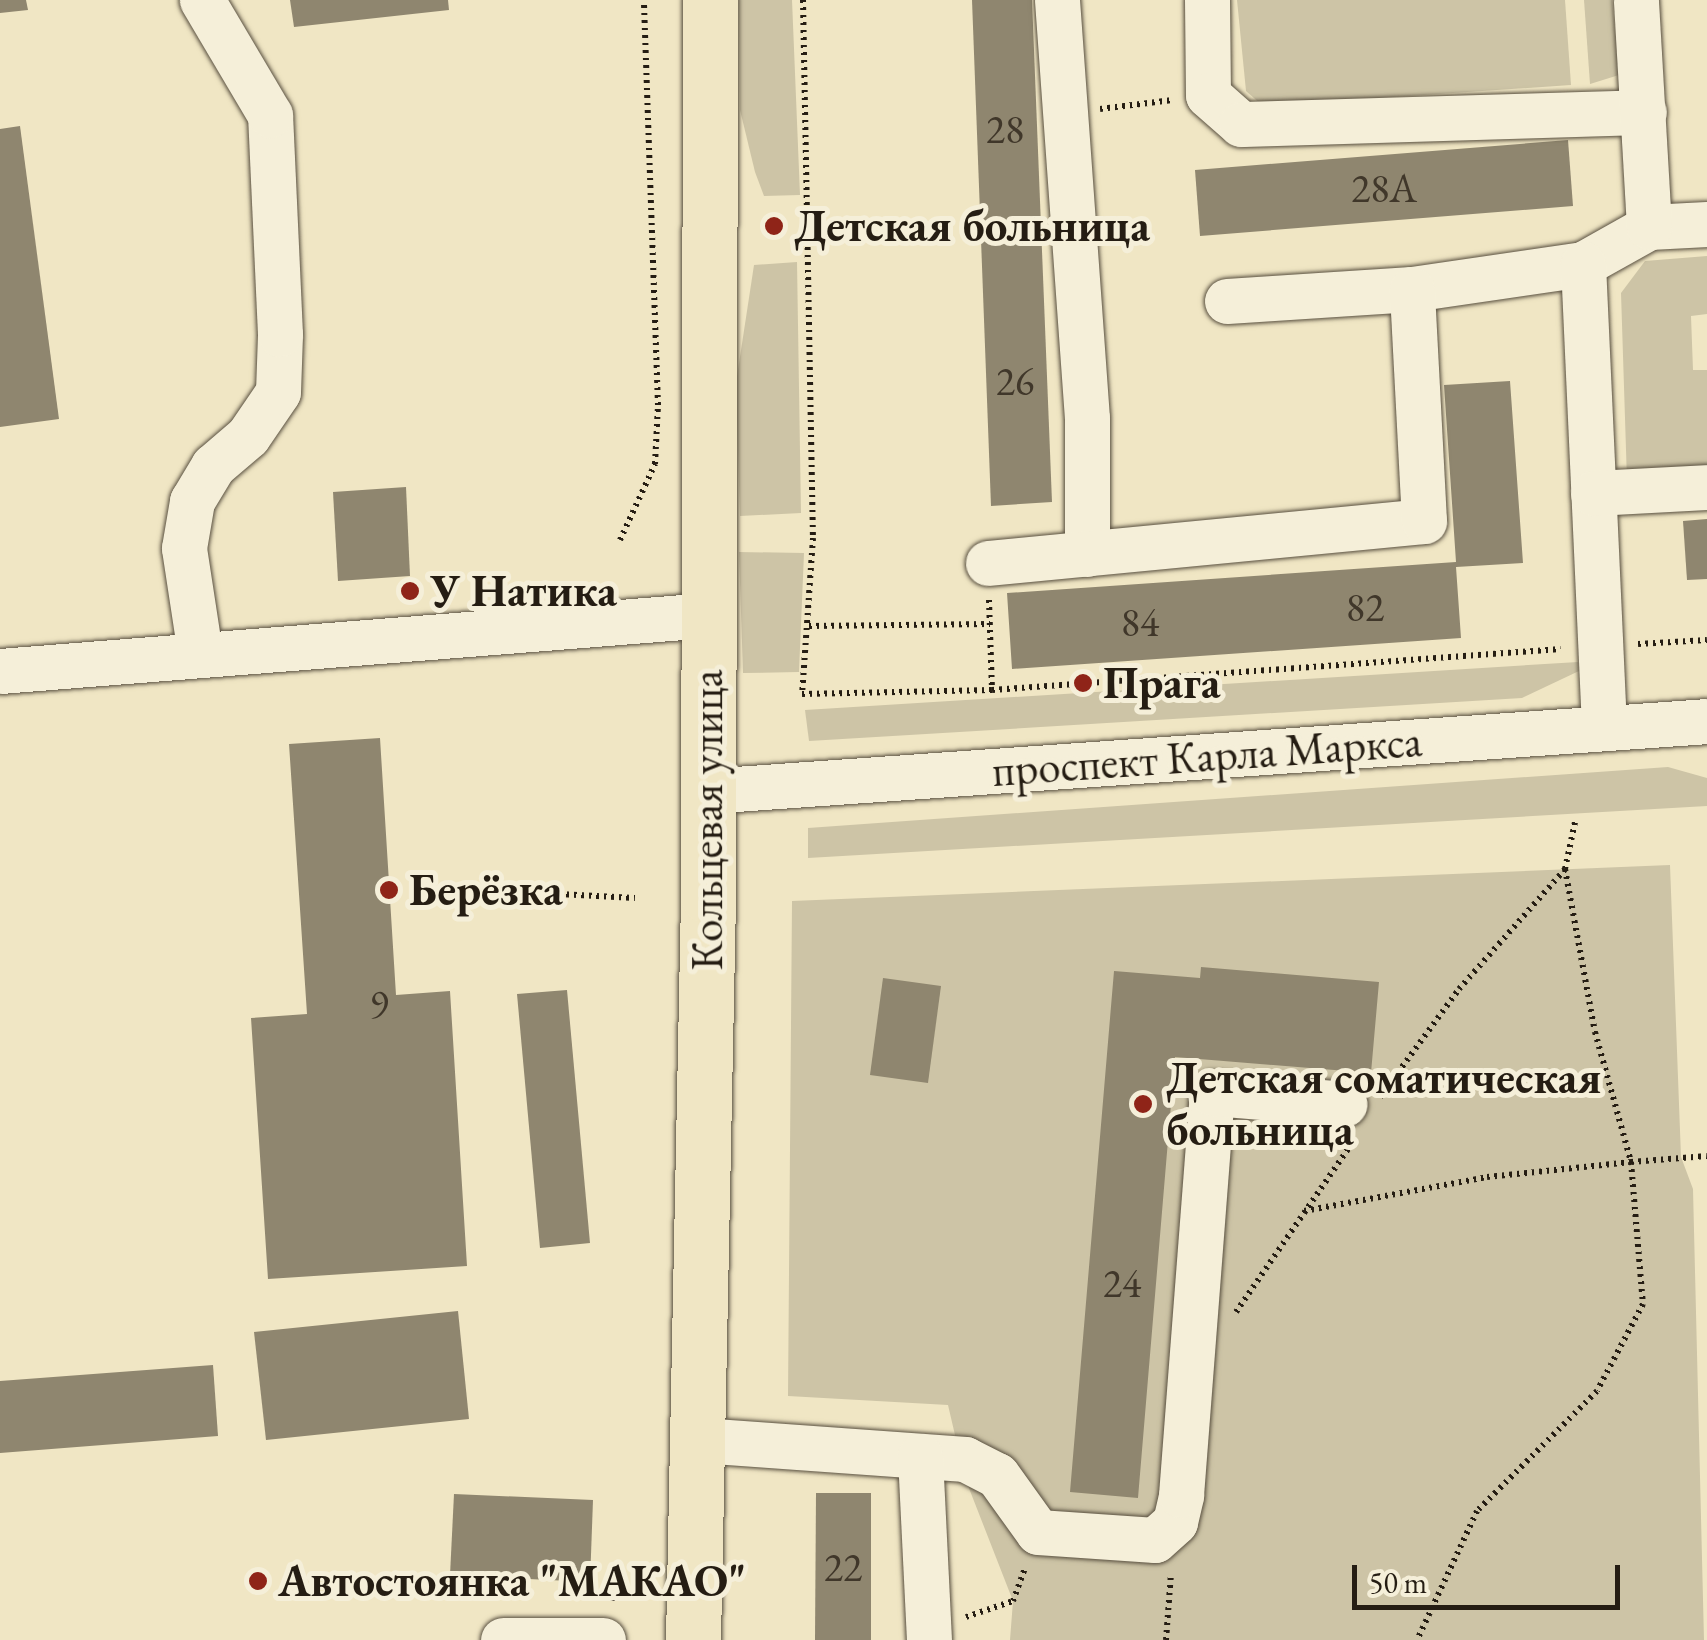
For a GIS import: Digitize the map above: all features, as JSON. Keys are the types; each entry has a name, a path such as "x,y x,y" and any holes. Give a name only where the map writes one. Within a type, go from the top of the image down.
{"main road":[{"name":"Кольцевая улица","path":"692,1640 700,1440 710,0"}],"street":[{"path":"200,653 184,548 192,500 213,466 248,436 278,392 280,334 270,115 202,0"},
{"path":"1057,0 1087,418 1087,554"},
{"path":"1207,0 1208,95 1241,124 1644,112"},
{"path":"1636,0 1649,227"},
{"path":"1227,301 1412,289 1583,264 1649,227 1707,224"},
{"path":"1583,264 1604,728"},
{"path":"988,564 1424,521 1412,289"},
{"path":"1593,494 1707,487"},
{"path":"0,670 708,616"},
{"name":"проспект Карла Маркса","path":"706,791 1707,721"},
{"path":"700,1440 920,1456 983,1465 1038,1532 1155,1540 1176,1522 1212,1093 1367,1110"},
{"path":"920,1456 930,1629"},
{"path":"503,1640 603,1640"}],"path":[{"path":"620,540 655,464 658,405 644,0"},
{"path":"803,0 809,626 802,694 992,690 1707,640"},
{"path":"1065,113 1208,95"},
{"path":"988,564 992,690"},
{"path":"809,626 990,624"},
{"path":"1417,1640 1477,1510 1597,1390 1643,1304 1631,1162 1595,1032 1565,870 1575,822"},
{"path":"1191,1342 1234,1316 1367,1110 1459,989 1565,870"},
{"path":"560,894 634,898"},
{"path":"1304,1211 1487,1177 1707,1156"},
{"path":"1166,1640 1176,1522"},
{"path":"930,1629 1014,1602 1038,1532"}],"shaded area":[{"path":"739,0 792,0 800,195 764,196 755,172 740,110"},
{"path":"1237,0 1565,0 1571,85 1263,106 1246,91"},
{"path":"1584,0 1612,0 1619,75 1590,84"},
{"path":"1707,256 1707,314 1691,316 1693,370 1707,370 1707,479 1627,481 1621,293 1645,261"},
{"path":"797,262 801,513 740,516 736,383 754,265"},
{"path":"739,552 804,553 799,672 743,673"},
{"path":"1578,662 1579,671 1522,698 809,741 805,710"},
{"path":"1668,767 1707,778 1707,806 808,858 808,828"},
{"path":"1670,865 1681,1157 1693,1189 1704,1640 1010,1640 1013,1601 965,1478 948,1405 788,1396 792,901"}],"building":[{"path":"0,0 26,0 28,10 0,13"},
{"path":"290,0 448,0 449,10 294,27"},
{"path":"972,0 1032,0 1052,502 991,506"},
{"path":"20,126 59,419 0,427 0,129"},
{"path":"1568,140 1573,206 1200,236 1195,170"},
{"path":"1510,381 1523,563 1456,567 1461,638 1012,669 1007,593 1456,562 1444,385"},
{"path":"406,487 410,576 338,581 333,492"},
{"path":"1707,519 1707,579 1687,580 1683,521"},
{"path":"380,738 396,995 450,991 467,1266 268,1279 251,1018 307,1014 289,744"},
{"path":"1201,967 1379,982 1371,1073 1175,1057 1138,1498 1070,1492 1114,971 1200,978"},
{"path":"883,978 941,986 928,1083 870,1075"},
{"path":"567,990 590,1243 540,1248 517,994"},
{"path":"458,1311 469,1419 266,1440 254,1332"},
{"path":"213,1365 218,1436 0,1453 0,1381"},
{"path":"816,1493 871,1493 871,1640 815,1640"},
{"path":"454,1494 593,1500 590,1582 450,1575"}],"place":[{"name":"Детская больница","path":"774,226"},
{"name":"У Натика","path":"410,591"},
{"name":"Прага","path":"1083,683"},
{"name":"Берёзка","path":"389,890"},
{"name":"Детская соматическая больница","path":"1143,1104"},
{"name":"Автостоянка \"МАКАО\"","path":"258,1581"}]}
